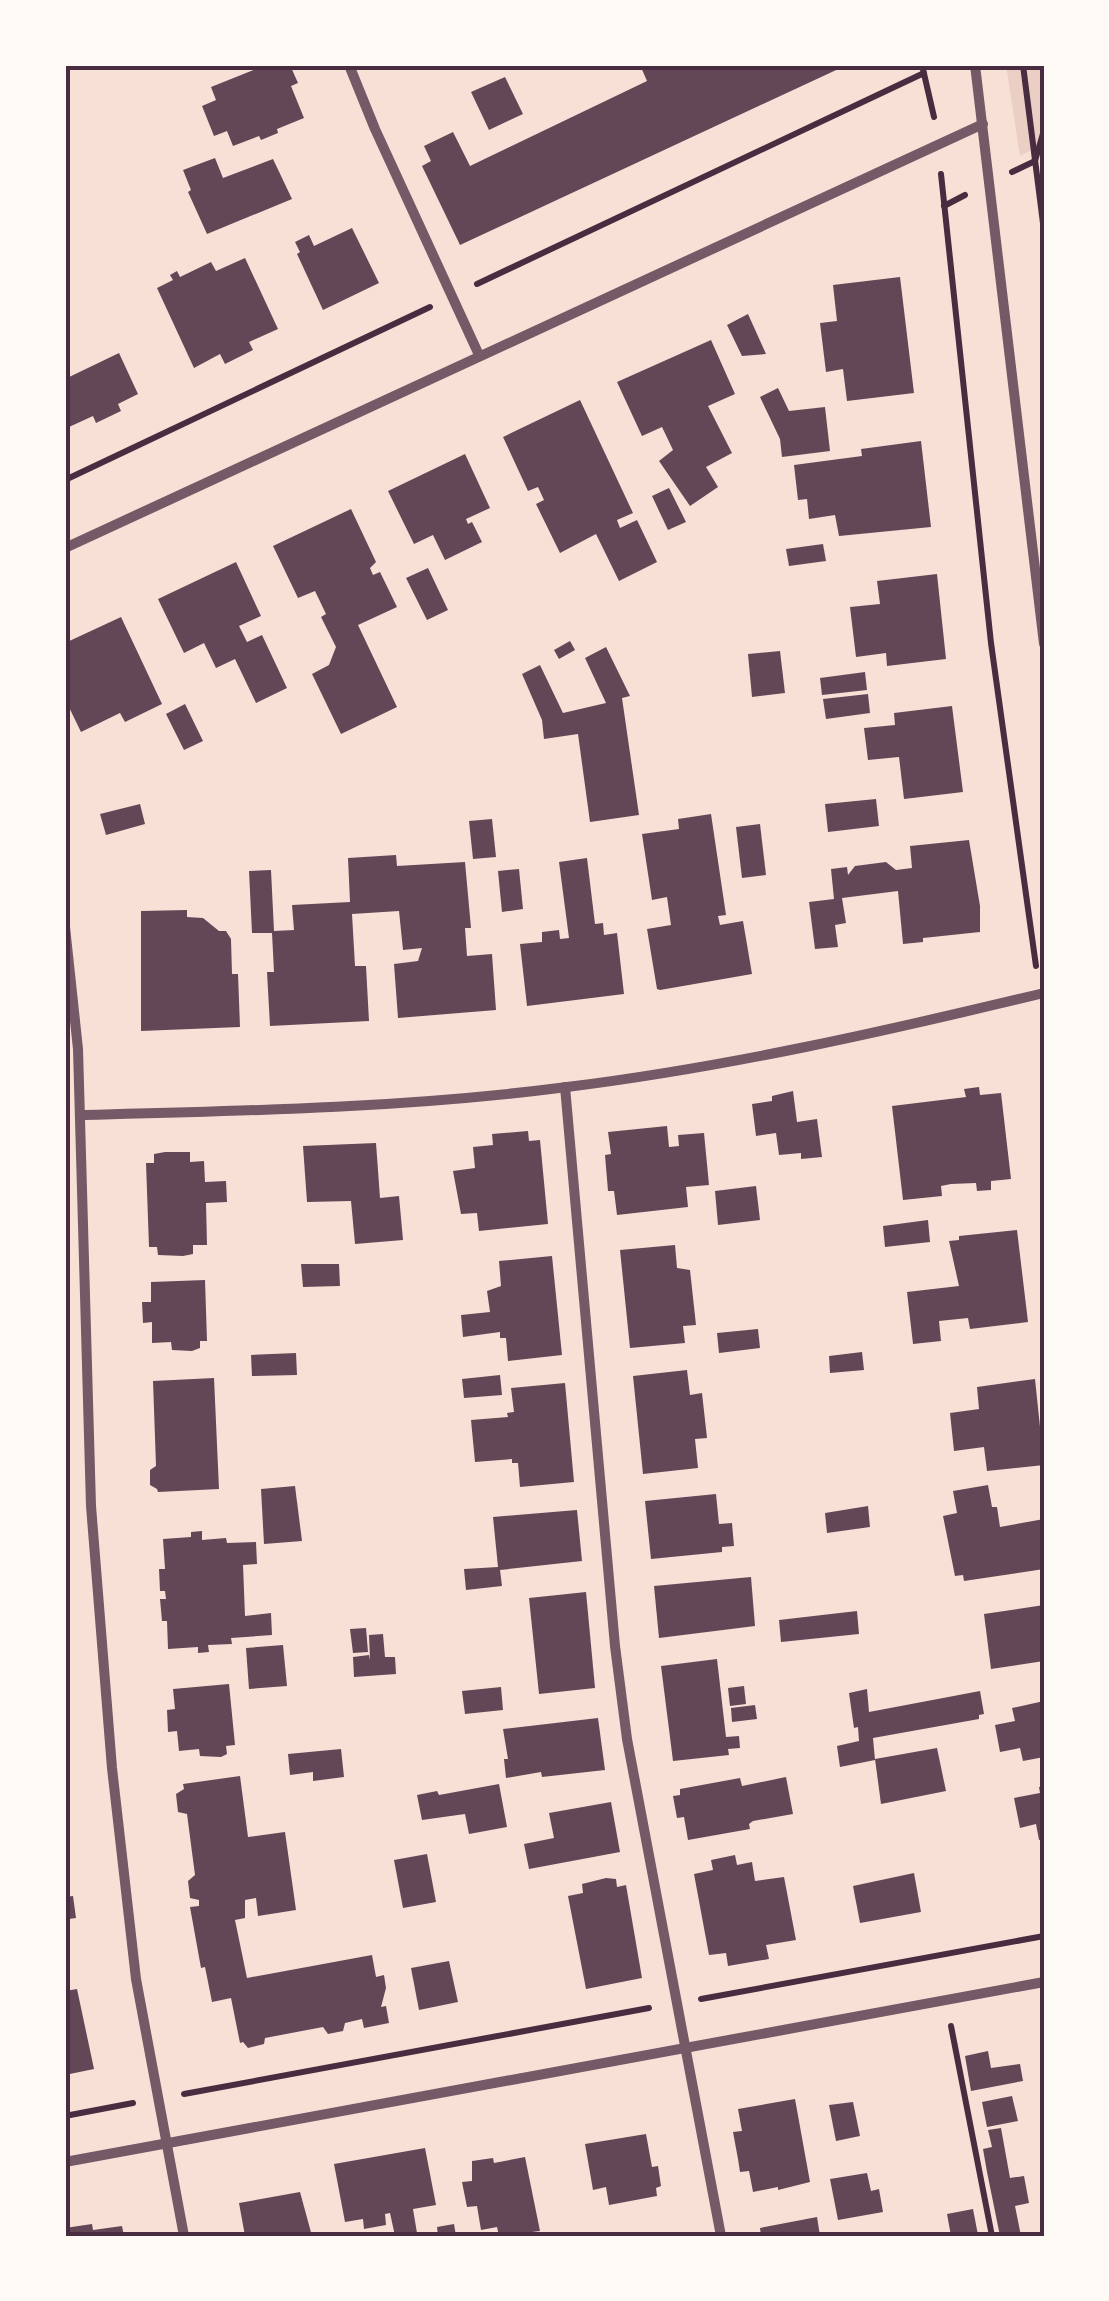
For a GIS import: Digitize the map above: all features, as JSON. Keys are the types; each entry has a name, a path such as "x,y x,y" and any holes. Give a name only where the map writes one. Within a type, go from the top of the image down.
{"street":[{"path":"350,65 479,354"},
{"path":"975,65 1044,644"},
{"path":"65,548 983,124"},
{"path":"65,927 74,992 80,1115 91,1506 120,1858 136,1978 184,2236"},
{"path":"80,1115 398,1104 565,1088 821,1046 1042,993"},
{"path":"565,1088 615,1646 644,1835 720,2236"},
{"path":"65,2162 1044,1982"}],"path":[{"path":"1023,65 1044,230"},
{"path":"65,480 923,69 938,142 991,643 1042,993"},
{"path":"65,2116 1044,1936"},
{"path":"946,1999 992,2236"}],"shaded area":[{"path":"1006,65 1044,65 1044,144 1020,156"}],"building":[{"path":"266,65 290,65 298,83 291,86 304,118 261,140 259,136 233,146 227,131 214,136 202,106 216,100 211,87"},
{"path":"640,65 847,65 460,245 422,166 431,161 424,146 453,132 470,166 647,81"},
{"path":"505,77 523,114 489,130 471,92"},
{"path":"215,158 223,178 273,159 292,199 207,234 188,192 191,190 183,170"},
{"path":"352,228 379,283 323,310 295,242 309,235 314,246"},
{"path":"245,258 278,329 249,342 253,350 225,364 220,354 194,368 157,288 173,280 170,275 177,271 180,277 211,262 216,271"},
{"path":"900,277 914,393 847,401 843,369 826,372 820,323 837,321 833,285"},
{"path":"748,314 766,354 742,356 727,325"},
{"path":"711,340 735,394 708,406 732,453 706,467 718,487 690,506 659,461 673,450 662,427 642,436 617,382"},
{"path":"119,353 138,394 118,404 121,411 96,423 93,416 69,427 65,419 65,379"},
{"path":"778,388 789,411 825,407 830,451 782,457 780,439 760,397"},
{"path":"580,400 633,513 617,520 620,528 637,520 657,562 619,581 596,534 560,553 536,504 544,500 538,487 528,491 503,437"},
{"path":"921,441 931,527 839,536 835,515 809,519 807,499 798,500 794,465 862,456 861,449"},
{"path":"465,454 490,508 466,519 468,524 472,522 482,542 445,560 433,535 414,544 388,491"},
{"path":"669,488 686,522 668,530 652,496"},
{"path":"351,509 376,562 370,568 373,575 380,572 397,607 358,625 397,707 341,734 312,674 329,665 336,647 321,617 326,614 315,591 298,598 273,546"},
{"path":"823,544 826,561 789,566 786,549"},
{"path":"236,562 261,616 239,626 247,642 262,635 287,688 256,703 235,659 216,668 204,643 184,653 158,599"},
{"path":"428,568 448,610 427,620 406,578"},
{"path":"937,574 946,659 887,666 886,653 856,657 850,607 880,604 877,581"},
{"path":"121,617 162,704 125,722 120,713 81,732 65,699 65,643"},
{"path":"570,641 575,650 559,659 554,650"},
{"path":"606,647 630,696 622,698 639,815 590,822 578,734 544,739 542,720 522,674 540,665 563,713 606,703 585,658"},
{"path":"780,651 785,693 752,697 748,654"},
{"path":"865,672 867,690 822,695 820,678"},
{"path":"868,694 870,713 826,719 823,699"},
{"path":"185,704 203,741 184,750 166,714"},
{"path":"952,706 963,792 904,799 899,757 868,760 864,728 895,725 894,713"},
{"path":"876,799 879,826 828,832 825,804"},
{"path":"140,804 145,824 106,835 100,814"},
{"path":"711,814 726,915 718,916 720,925 743,921 752,974 660,990 647,929 671,925 667,897 652,900 642,834 679,829 678,819"},
{"path":"492,819 496,857 473,859 469,821"},
{"path":"760,824 766,875 742,878 736,827"},
{"path":"969,840 980,906 980,932 903,944 898,891 842,898 846,923 835,925 838,947 815,949 809,902 834,899 831,869 847,867 848,875 855,866 886,862 896,870 912,868 910,846"},
{"path":"396,855 397,866 465,862 471,928 465,928 467,956 492,954 496,1010 398,1018 394,964 418,961 422,948 403,950 399,911 352,914 355,966 366,966 369,1021 270,1026 267,972 274,972 272,933 252,933 249,871 271,870 274,931 294,930 292,905 350,902 348,858"},
{"path":"587,858 595,924 603,923 604,935 617,933 624,994 527,1006 520,944 542,942 542,932 559,930 560,939 569,938 559,862"},
{"path":"519,869 523,909 502,912 498,871"},
{"path":"187,910 187,917 203,918 219,931 226,931 231,939 232,974 238,974 240,1027 141,1031 141,911"},
{"path":"979,1087 980,1095 1001,1093 1011,1179 991,1181 991,1190 977,1191 976,1183 951,1184 941,1186 942,1196 903,1200 892,1106 966,1097 964,1089"},
{"path":"793,1091 797,1122 817,1119 822,1157 801,1159 801,1153 779,1155 776,1133 756,1136 752,1104 772,1101 772,1096"},
{"path":"667,1126 669,1147 679,1146 678,1135 704,1133 709,1185 686,1187 688,1207 617,1215 614,1191 608,1191 608,1132"},
{"path":"528,1131 529,1141 540,1140 548,1224 479,1231 477,1213 461,1214 453,1171 475,1168 473,1147 493,1145 492,1134"},
{"path":"376,1143 380,1198 399,1196 403,1240 355,1244 351,1201 307,1202 303,1146"},
{"path":"190,1152 190,1162 204,1161 205,1182 226,1181 227,1202 206,1203 207,1245 193,1245 193,1254 158,1255 157,1247 149,1247 146,1163 154,1163 154,1154"},
{"path":"756,1186 760,1220 718,1225 715,1191"},
{"path":"928,1220 930,1242 885,1247 883,1226"},
{"path":"1017,1230 1028,1322 970,1329 968,1318 939,1321 941,1341 913,1344 907,1292 959,1286 949,1241 959,1240 959,1236"},
{"path":"675,1245 677,1268 690,1270 696,1325 683,1326 685,1343 630,1348 620,1250"},
{"path":"552,1256 562,1355 508,1361 506,1338 500,1338 500,1332 463,1337 461,1315 490,1312 487,1291 501,1286 499,1261"},
{"path":"301,1264 339,1264 340,1286 303,1287"},
{"path":"205,1280 207,1341 200,1341 200,1348 192,1351 172,1350 171,1342 152,1343 152,1322 143,1323 142,1302 151,1302 151,1282"},
{"path":"758,1329 760,1348 719,1353 717,1333"},
{"path":"862,1352 864,1370 830,1373 829,1356"},
{"path":"296,1353 297,1375 252,1376 251,1355"},
{"path":"687,1370 690,1395 702,1393 707,1438 695,1439 698,1468 643,1474 633,1376"},
{"path":"500,1375 502,1395 464,1398 462,1379"},
{"path":"214,1378 219,1489 158,1492 150,1485 150,1470 156,1466 153,1381"},
{"path":"1035,1379 1044,1465 987,1471 984,1447 954,1451 950,1413 979,1409 977,1387"},
{"path":"565,1383 574,1482 520,1487 518,1463 512,1463 512,1459 475,1462 471,1420 508,1417 507,1413 514,1412 511,1388"},
{"path":"988,1485 1000,1527 1044,1519 1044,1569 964,1581 963,1575 955,1576 943,1516 957,1513 953,1491"},
{"path":"295,1486 302,1541 264,1544 261,1489"},
{"path":"716,1494 719,1524 732,1523 734,1546 722,1547 722,1552 651,1559 645,1501"},
{"path":"868,1506 870,1527 827,1533 825,1513"},
{"path":"577,1510 582,1561 500,1570 502,1586 466,1590 464,1569 498,1567 493,1517"},
{"path":"202,1531 202,1540 256,1542 257,1564 243,1565 245,1616 271,1613 272,1635 231,1638 232,1644 208,1645 209,1652 198,1653 198,1647 168,1649 167,1621 162,1621 160,1599 166,1599 165,1591 160,1591 159,1569 165,1569 163,1539 191,1537 191,1532"},
{"path":"751,1577 755,1626 659,1638 654,1586"},
{"path":"586,1592 595,1688 539,1694 529,1598"},
{"path":"1044,1605 1044,1661 991,1669 984,1614"},
{"path":"857,1611 859,1634 781,1642 779,1620"},
{"path":"366,1628 368,1652 353,1653 350,1629"},
{"path":"383,1634 385,1657 395,1657 396,1674 354,1677 353,1657 369,1655 370,1660 369,1635"},
{"path":"283,1645 287,1686 249,1689 246,1648"},
{"path":"717,1659 726,1737 739,1736 740,1748 728,1749 729,1755 673,1761 661,1666"},
{"path":"229,1684 235,1745 226,1746 227,1754 221,1757 200,1756 199,1749 179,1751 177,1731 168,1732 167,1710 175,1709 173,1689"},
{"path":"744,1686 746,1704 730,1706 728,1688"},
{"path":"501,1687 503,1710 465,1714 462,1691"},
{"path":"867,1689 869,1712 980,1691 984,1714 979,1719 873,1738 875,1760 840,1767 837,1746 859,1741 849,1693"},
{"path":"1044,1701 1044,1757 1023,1761 1020,1748 1000,1752 995,1725 1015,1721 1012,1708"},
{"path":"755,1705 757,1719 732,1722 731,1708"},
{"path":"598,1718 605,1770 542,1777 541,1772 506,1778 504,1759 508,1759 503,1729"},
{"path":"937,1748 946,1791 881,1804 875,1759"},
{"path":"341,1749 344,1777 313,1781 313,1772 290,1775 288,1754"},
{"path":"240,1776 248,1837 285,1832 296,1910 258,1916 256,1898 245,1900 245,1918 235,1920 247,1978 372,1955 376,1977 384,1975 386,1988 381,2007 386,2006 389,2023 364,2028 362,2019 345,2023 343,2031 328,2034 323,2027 265,2038 264,2044 248,2048 240,2043 231,1998 212,2002 205,1967 201,1968 190,1907 199,1906 199,1900 190,1898 188,1881 195,1875 187,1814 178,1812 176,1794 184,1789 183,1784"},
{"path":"786,1777 793,1814 753,1821 750,1829 688,1840 684,1817 677,1818 673,1796 680,1795 680,1789 740,1778 742,1786"},
{"path":"499,1784 507,1827 469,1834 465,1814 422,1820 417,1795"},
{"path":"1044,1786 1044,1839 1039,1840 1036,1824 1020,1828 1014,1798 1040,1793 1039,1787"},
{"path":"611,1802 620,1852 529,1869 524,1844 554,1838 549,1813"},
{"path":"427,1854 436,1902 403,1908 394,1860"},
{"path":"735,1855 737,1865 752,1862 755,1881 784,1877 796,1940 766,1945 769,1959 728,1966 726,1953 709,1955 694,1874 713,1870 711,1860"},
{"path":"914,1873 921,1912 860,1923 853,1886"},
{"path":"616,1879 617,1887 626,1885 642,1978 586,1989 568,1896 583,1893 582,1884"},
{"path":"73,1896 76,1918 69,1919 70,1925 65,1926 65,1897"},
{"path":"449,1961 458,2002 419,2010 411,1968"},
{"path":"77,1989 94,2069 65,2075 65,1991"},
{"path":"988,2051 991,2068 1020,2064 1023,2081 971,2091 965,2056"},
{"path":"1012,2096 1018,2121 987,2127 982,2102"},
{"path":"795,2099 810,2182 753,2192 749,2171 740,2172 733,2132 742,2131 738,2109"},
{"path":"853,2102 860,2136 836,2141 829,2105"},
{"path":"1001,2128 1010,2178 1024,2176 1029,2203 1015,2206 1021,2236 1000,2236 987,2172 983,2149 992,2147 988,2130"},
{"path":"646,2134 652,2167 658,2166 661,2186 656,2188 657,2196 609,2205 606,2187 593,2190 585,2144"},
{"path":"425,2148 436,2205 413,2209 417,2233 395,2236 390,2213 385,2214 386,2225 364,2229 363,2219 345,2222 334,2164"},
{"path":"525,2157 540,2231 499,2236 497,2227 481,2230 477,2206 467,2207 462,2182 472,2181 472,2161 493,2158 494,2163"},
{"path":"867,2173 871,2191 879,2189 883,2212 838,2220 830,2179"},
{"path":"300,2192 312,2236 245,2236 239,2203"},
{"path":"973,2209 978,2235 951,2236 947,2214"},
{"path":"817,2217 820,2236 761,2236 760,2228"},
{"path":"92,2224 93,2230 122,2226 124,2236 65,2236 65,2228"},
{"path":"454,2224 456,2236 438,2236 437,2227"}]}
